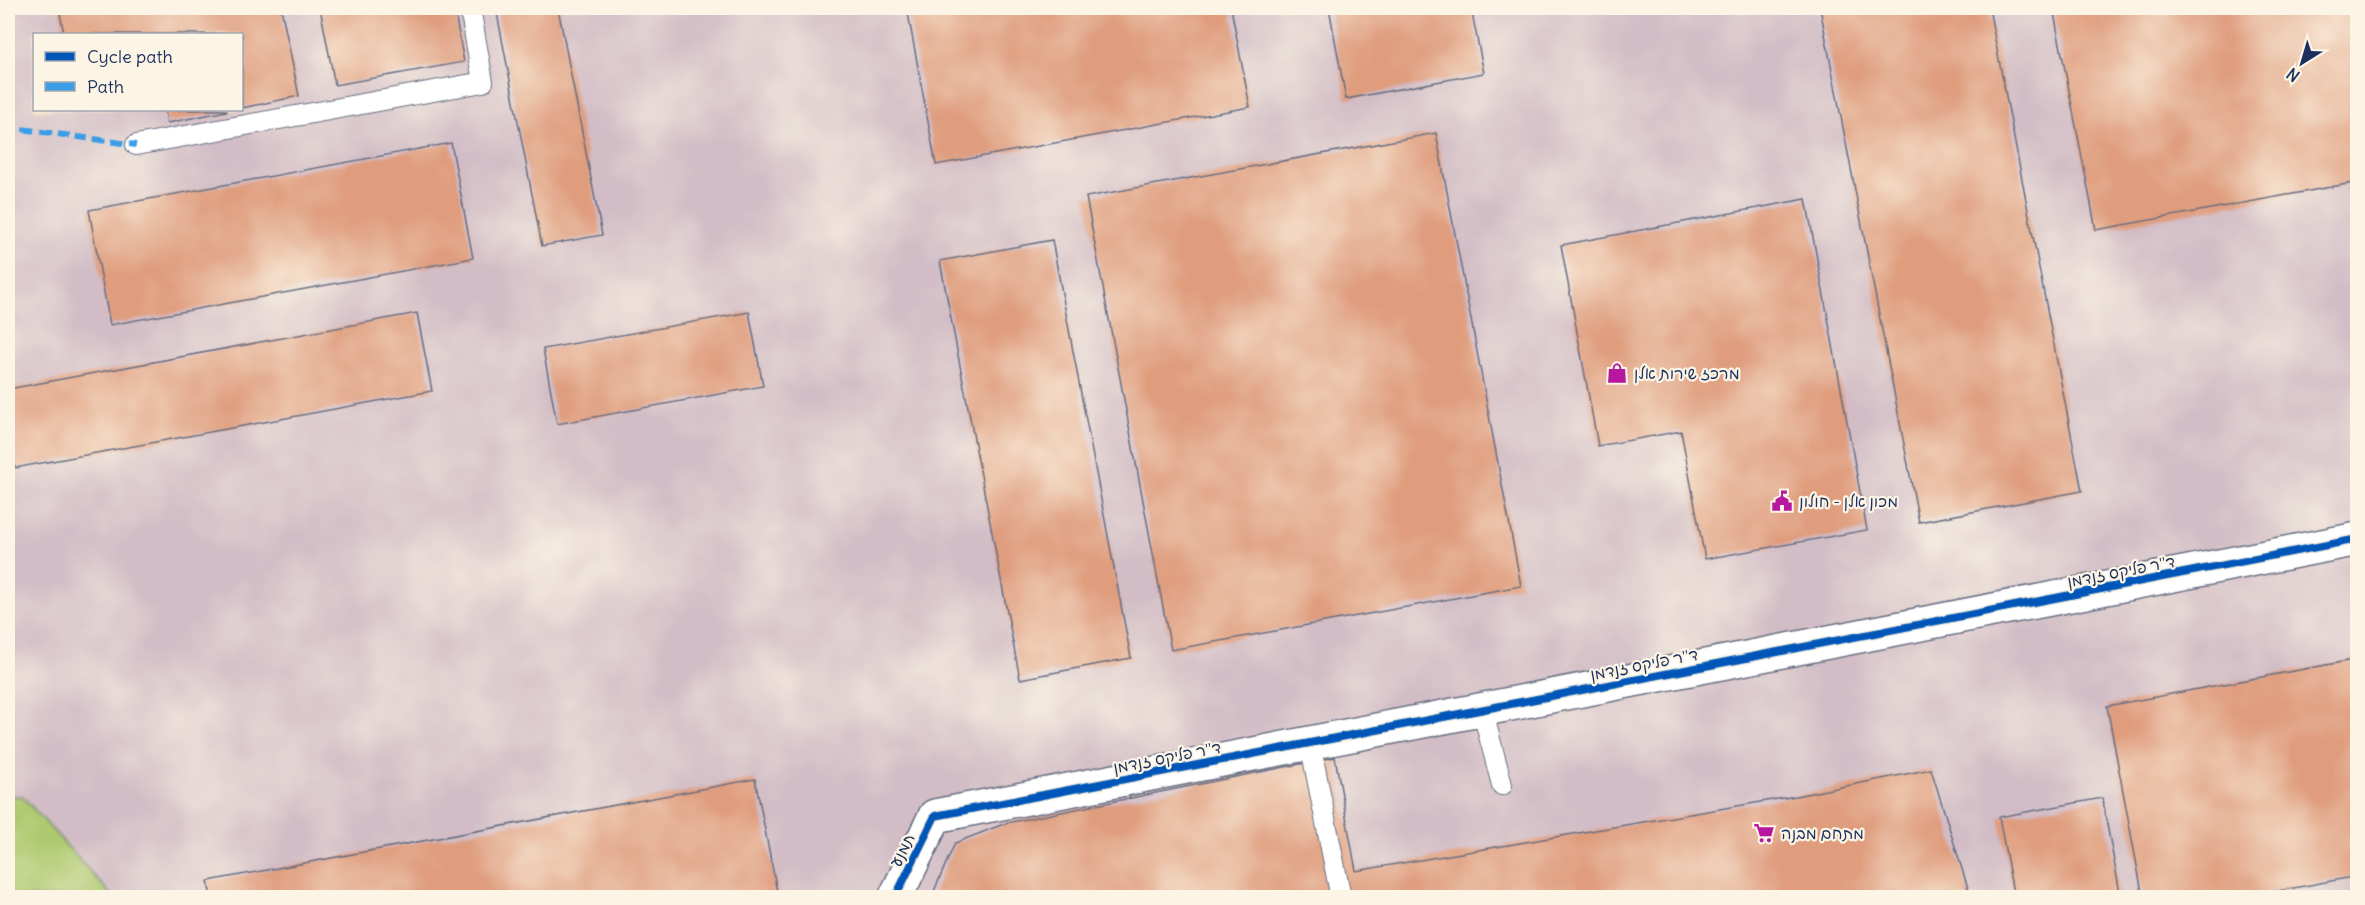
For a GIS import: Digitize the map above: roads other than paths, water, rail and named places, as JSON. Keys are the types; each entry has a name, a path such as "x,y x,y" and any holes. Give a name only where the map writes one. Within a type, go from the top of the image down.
{"street":[{"name":"ד''ר פליקס זנדמן","path":"935,816 2358,539"},
{"name":"תמנע","path":"895,897 935,816"}],"lane":[{"path":"136,145 483,82 470,8"},
{"path":"1482,709 1502,785"},
{"path":"1310,743 1341,897"}],"place":[{"name":"מרכז שירות אלן","path":"1617,373"},
{"name":"מכון אלן - חולון","path":"1782,501"},
{"name":"מתחם מבנה","path":"1764,833"}]}
